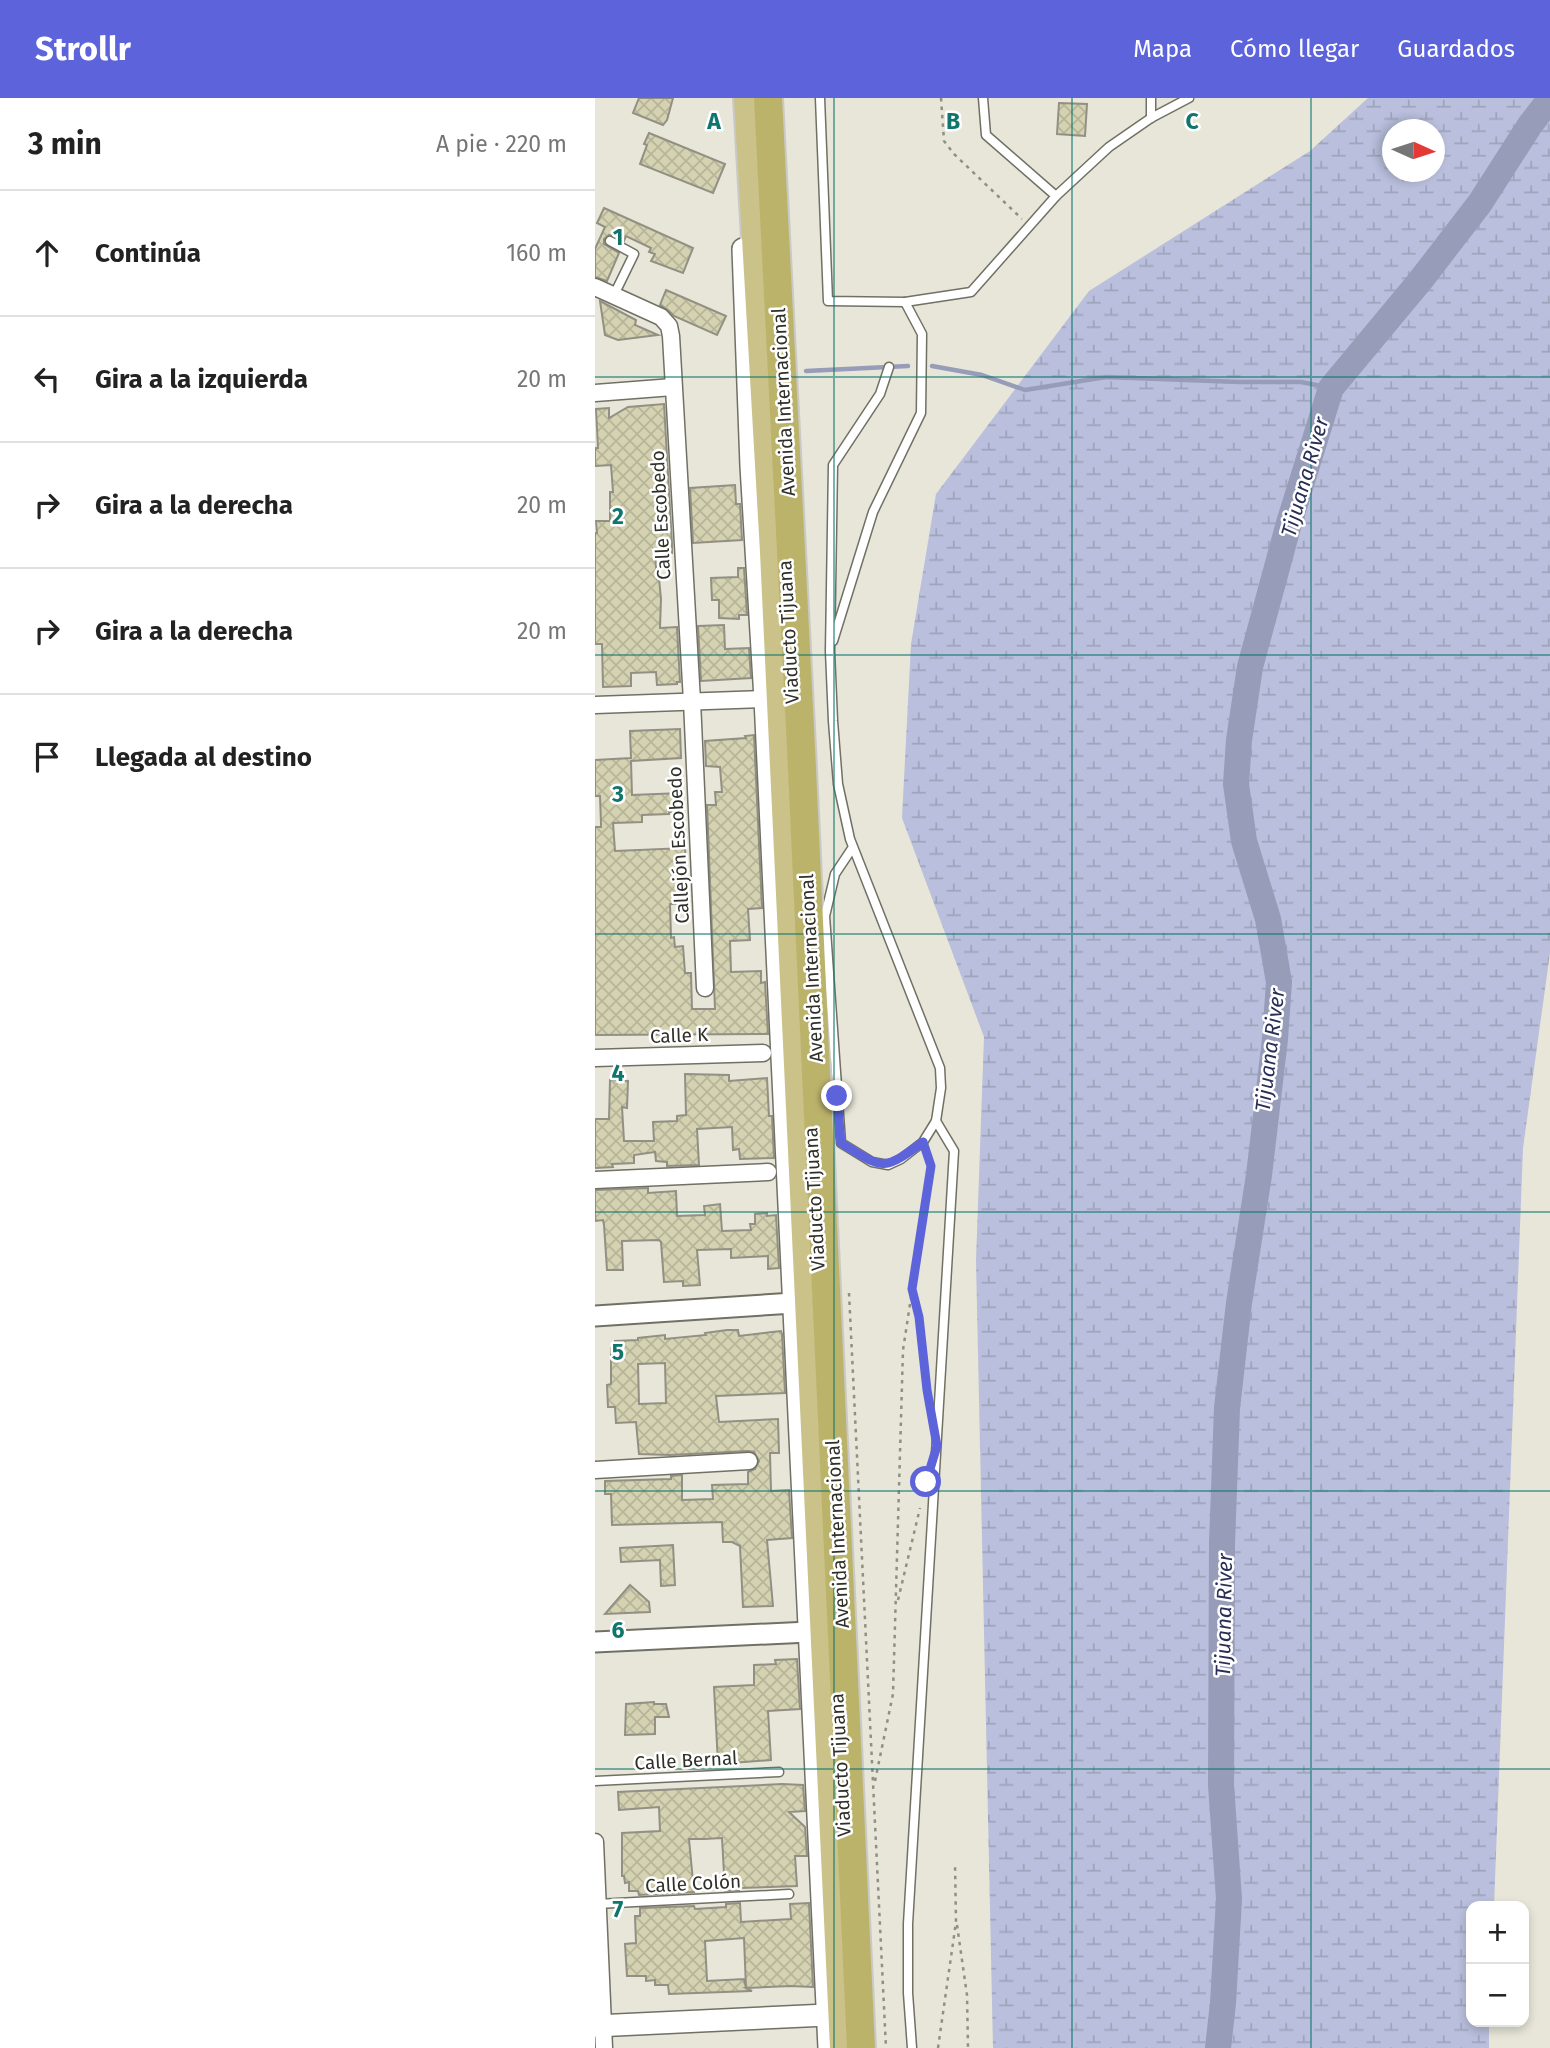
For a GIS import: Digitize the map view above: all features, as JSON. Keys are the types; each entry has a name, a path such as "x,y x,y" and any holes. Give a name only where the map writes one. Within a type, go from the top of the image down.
{"highway":[{"name":"Avenida Internacional","path":"747,98 773,552 845,2048"},
{"name":"Viaducto Tijuana","path":"755,98 793,862 845,2048"},
{"name":"Viaducto Tijuana","path":"762,98 854,2048"},
{"name":"Avenida Internacional","path":"768,98 861,2048"}],"main road":[{"name":"Avenida Internacional","path":"753,179 742,221 751,466 765,699 829,2048"},
{"path":"599,2025 827,2015"}],"street":[{"path":"595,286 614,295"},
{"name":"Calle Escobedo","path":"614,295 661,317 669,326 692,701"},
{"path":"595,393 673,387"},
{"path":"595,705 765,699"},
{"name":"Callejón Escobedo","path":"692,701 705,988"},
{"name":"Calle K","path":"595,1058 763,1053"},
{"path":"595,1180 768,1172"},
{"path":"595,1316 794,1303"},
{"path":"595,1470 750,1461"},
{"path":"595,1642 809,1632"},
{"path":"595,1842 599,2025 604,2048"}],"lane":[{"path":"820,98 828,301 905,302 971,292 1056,196 1109,147 1151,118 1189,98"},
{"path":"983,98 986,135 1056,196"},
{"path":"1151,98 1151,118"},
{"path":"610,241 634,254 614,295"},
{"path":"830,651 873,512 921,413 922,334 905,302"},
{"path":"853,847 835,874 825,916 841,1143 872,1162 888,1165 923,1142 936,1121 941,1088 940,1068 853,847 838,785 830,651 833,465 880,394 890,367"},
{"path":"912,2048 908,1993 908,1924 954,1151 936,1121"},
{"name":"Calle Bernal","path":"595,1781 779,1772"},
{"name":"Calle Colón","path":"596,1904 789,1894"}],"path":[{"path":"941,98 944,141 954,154 1030,226"},
{"path":"874,1788 894,1694 903,1350 931,1166 923,1142"},
{"path":"848,1282 886,2048"},
{"path":"912,1289 919,1317 929,1401"},
{"path":"897,1606 921,1507"},
{"path":"955,1863 956,1922 967,1995 968,2048"},
{"path":"938,2048 956,1922"}],"green space":[{"path":"1368,98 1550,98 1550,953 1523,1148 1494,1901 1466,1901 1466,2027 1489,2027 1489,2048 993,2048 976,1260 984,1037 902,818 911,644 936,494 1089,291 1310,151"}],"building":[{"path":"639,98 673,98 663,125 633,113"},
{"path":"1059,103 1087,104 1085,136 1057,134"},
{"path":"649,133 725,164 713,193 640,164"},
{"path":"604,208 693,248 683,273 651,261 655,254 649,252 651,248 626,236 624,241 609,235 604,239 604,244 619,253 607,281 595,277 595,249 605,227 597,223"},
{"path":"666,290 726,316 717,335 674,316 660,305"},
{"path":"600,301 636,320 635,325 658,335 618,340 605,335"},
{"path":"664,404 672,553 655,555 661,599 660,628 677,627 680,682 657,685 656,672 631,673 631,686 603,687 602,644 595,644 595,533 596,521 610,521 610,492 613,492 611,465 595,466 595,451 598,448 596,409 609,408 609,418 628,407"},
{"path":"735,485 736,504 740,504 742,540 693,543 690,488"},
{"path":"738,568 744,568 747,615 739,615 739,619 719,618 719,600 712,600 711,578 738,577"},
{"path":"724,625 725,649 749,648 751,678 701,681 698,626"},
{"path":"680,729 681,758 631,761 632,795 681,793 681,809 673,809 669,814 642,815 642,822 613,823 615,851 685,848 688,904 670,904 671,938 674,937 675,947 683,946 685,973 691,973 692,1009 715,1009 707,805 716,805 715,792 722,792 720,767 706,766 705,741 754,735 762,908 748,909 750,940 730,941 731,972 761,971 761,983 765,982 768,1034 595,1035 595,827 601,827 601,824 600,796 595,796 595,760 631,758 630,731"},
{"path":"685,1074 729,1075 729,1081 767,1078 774,1158 740,1159 739,1149 733,1150 732,1127 697,1129 699,1165 667,1166 667,1162 656,1161 655,1152 634,1155 634,1163 595,1168 595,1119 609,1119 610,1080 628,1081 627,1108 622,1107 624,1141 654,1141 653,1122 677,1121 677,1116 686,1115"},
{"path":"648,1188 648,1193 676,1191 677,1216 705,1215 704,1206 720,1204 722,1231 751,1230 750,1224 755,1224 755,1214 776,1215 779,1268 768,1269 768,1256 731,1258 731,1249 697,1250 700,1285 683,1286 683,1281 664,1282 659,1240 622,1241 623,1270 607,1270 603,1220 595,1221 595,1190"},
{"path":"738,1330 739,1336 781,1331 782,1334 785,1393 716,1396 719,1422 778,1419 779,1453 770,1453 771,1491 789,1490 792,1538 767,1540 773,1606 743,1607 740,1546 723,1542 722,1522 612,1525 611,1494 605,1494 605,1481 671,1479 671,1476 682,1475 682,1500 713,1499 712,1485 748,1484 748,1472 755,1469 759,1461 754,1452 639,1454 636,1422 616,1423 615,1407 608,1407 607,1385 611,1384 611,1348 615,1348 615,1341 665,1335 665,1339 706,1335 705,1333","holes":["665,1363 666,1403 639,1404 638,1364"]},
{"path":"673,1545 675,1585 661,1586 660,1560 621,1562 620,1548"},
{"path":"630,1585 649,1602 650,1612 605,1614"},
{"path":"797,1659 800,1709 768,1711 771,1760 718,1764 714,1687 754,1685 754,1665"},
{"path":"626,1704 666,1704 669,1717 655,1717 655,1734 625,1735"},
{"path":"803,1785 805,1811 789,1812 805,1827 807,1856 795,1856 797,1886 725,1891 722,1838 689,1839 694,1892 639,1895 638,1891 629,1891 629,1882 625,1883 622,1876 622,1833 660,1831 659,1807 619,1810 618,1792"},
{"path":"740,1903 741,1922 791,1919 790,1904 809,1903 813,1987 746,1988 752,1991 669,1994 668,1985 655,1985 655,1980 646,1981 646,1976 627,1976 625,1944 636,1943 635,1916 640,1916 640,1908 694,1906 695,1909 726,1907 726,1904","holes":["744,1938 746,1988 744,1979 707,1981 705,1941"]}],"waterway":[{"name":"Tijuana River","path":"1218,2048 1229,1899 1221,1785 1222,1544 1227,1408 1239,1303 1259,1175 1279,982 1268,919 1244,841 1236,784 1239,740 1250,667 1289,523 1331,388 1420,281 1480,203 1550,99"},
{"path":"806,371 908,366"},
{"path":"932,366 982,375 1025,390 1106,377 1301,382 1331,388"}],"route":[{"path":"837,1096 841,1143 872,1162 888,1165 923,1142 931,1166 912,1289 919,1317 927,1390 937,1446 926,1482"}]}
